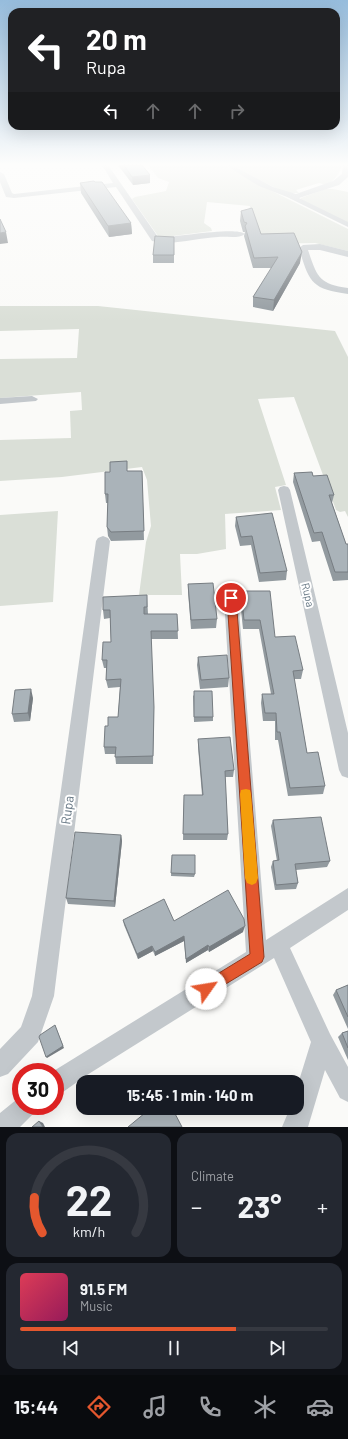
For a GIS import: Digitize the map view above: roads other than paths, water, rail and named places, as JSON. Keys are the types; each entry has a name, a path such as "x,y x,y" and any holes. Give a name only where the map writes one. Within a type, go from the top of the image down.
{"street":[{"path":"141,218 155,238 169,240 219,234 241,234"},
{"path":"333,218 348,225"},
{"path":"348,254 320,247 303,248 314,279 329,289 348,291"},
{"path":"0,401 32,399"},
{"name":"Rupa","path":"284,490 348,770"},
{"name":"Rupa","path":"0,1066 30,1034 43,996 103,541"},
{"path":"231,598 257,957"},
{"path":"64,1077 78,1067 278,944 348,898"},
{"path":"278,944 322,1042 348,1090"},
{"path":"294,1127 298,1122 322,1042"},
{"path":"2,1127 15,1115"}]}
